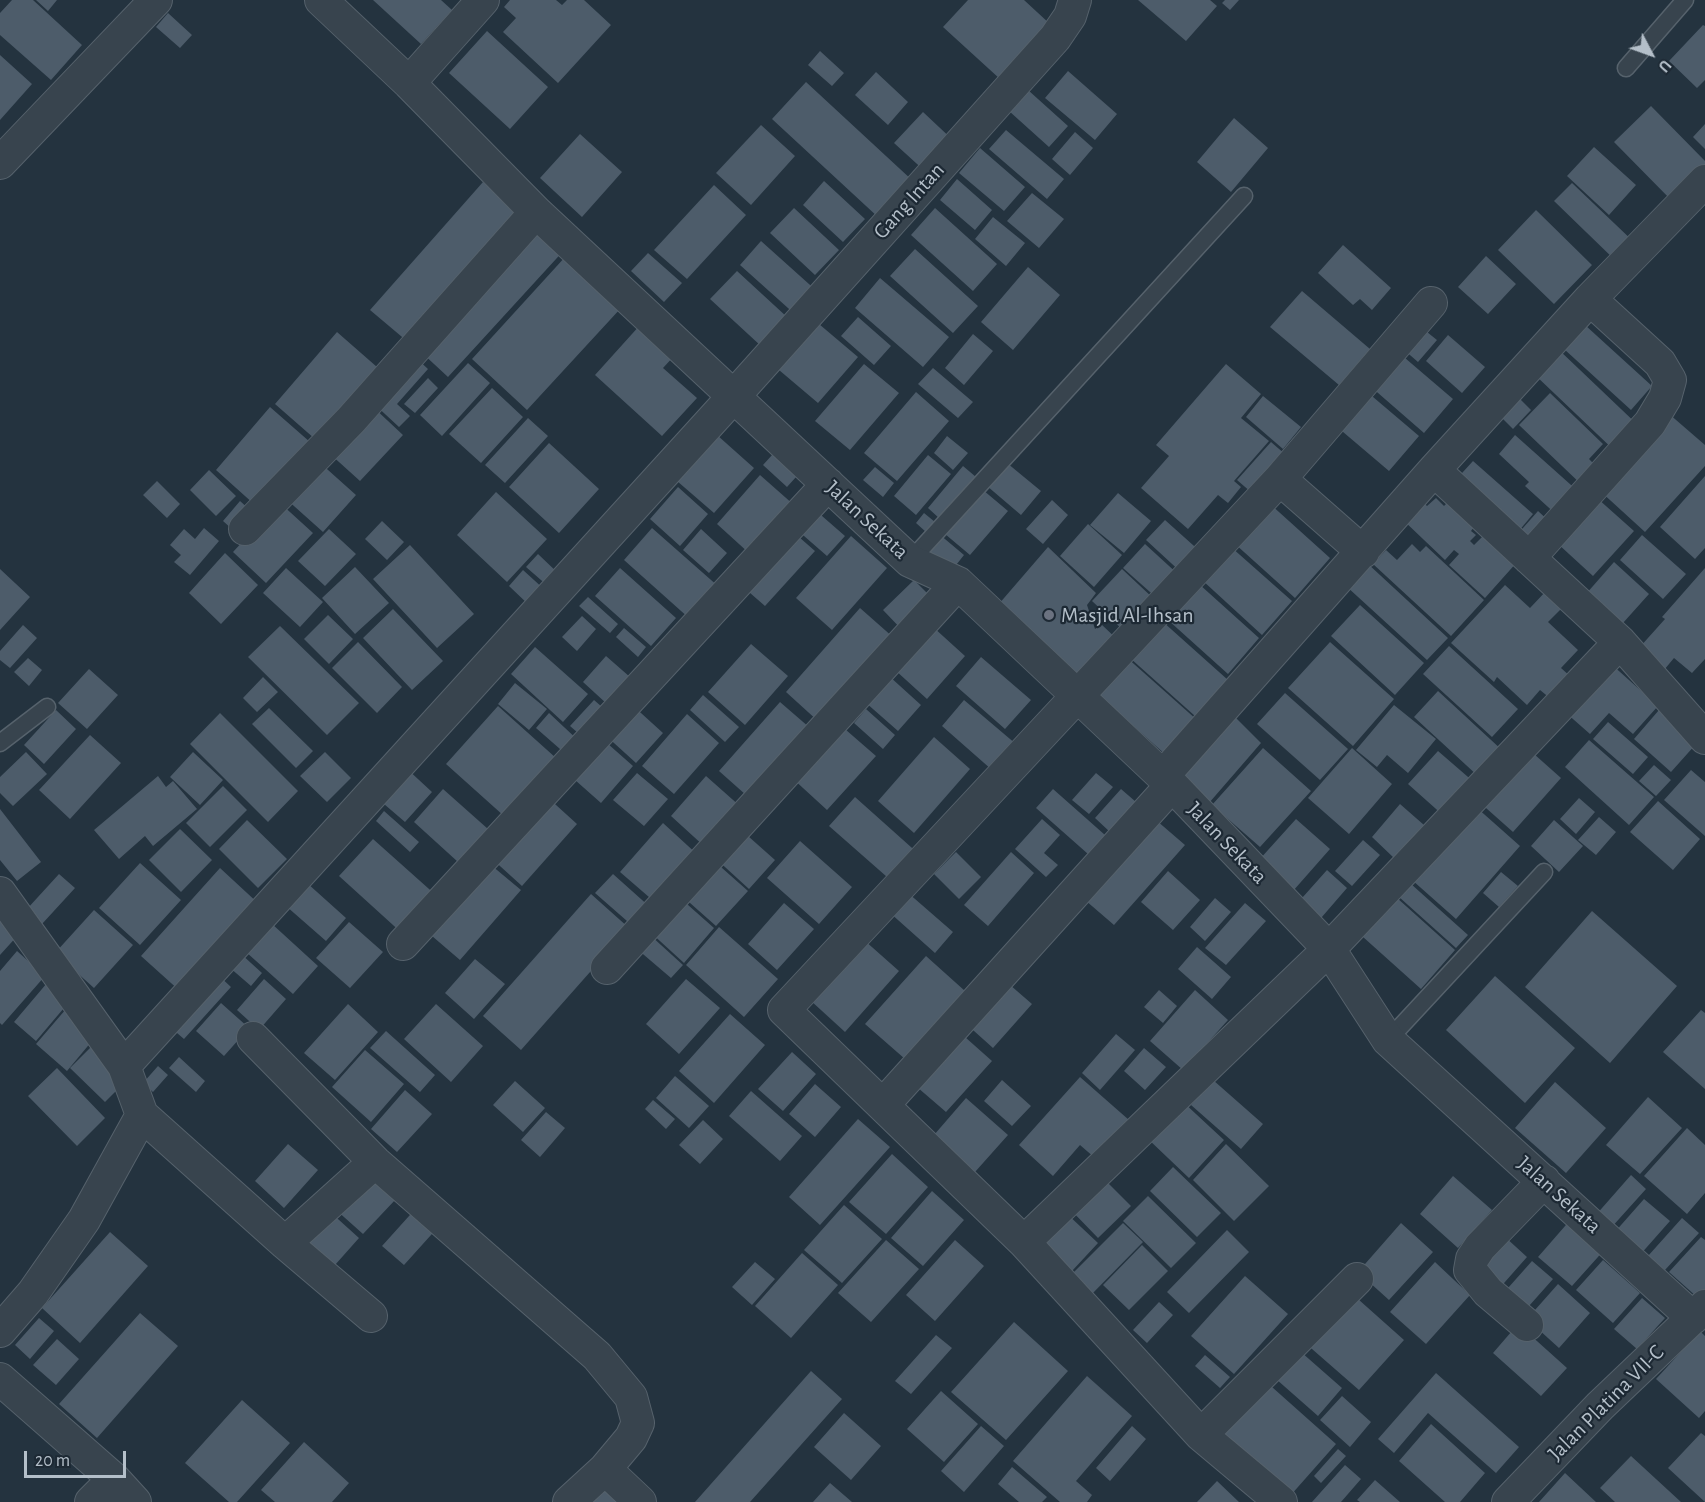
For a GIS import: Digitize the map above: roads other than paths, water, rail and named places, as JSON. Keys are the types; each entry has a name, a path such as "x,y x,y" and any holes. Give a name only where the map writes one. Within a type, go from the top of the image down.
{"street":[{"path":"0,163 156,0"},
{"name":"Jalan Sekata","path":"321,0 409,83 536,212 910,561 958,583 1168,781 1329,949 1388,1040 1544,1181 1699,1312"},
{"path":"409,83 483,0"},
{"name":"Gang Intan","path":"124,1066 734,396 1055,38 1070,16 1075,0"},
{"path":"883,1105 1168,781 1434,470 1590,300 1705,181"},
{"path":"245,529 351,420 536,212"},
{"path":"1529,558 1650,423 1665,398 1670,380 1660,363 1590,300"},
{"path":"1281,1502 1201,1436 1024,1242 784,1010 1280,479 1431,303"},
{"path":"1434,470 1620,642 1704,736"},
{"path":"1280,479 1362,552"},
{"path":"403,944 828,484"},
{"path":"607,968 958,583"},
{"path":"1024,1242 1329,949 1620,642"},
{"path":"0,893 124,1066 142,1115 285,1243 371,1316"},
{"path":"253,1038 375,1162 597,1356 632,1397 638,1423 631,1438 605,1469 569,1502"},
{"path":"0,1331 33,1293 84,1220 142,1115"},
{"path":"285,1243 375,1162"},
{"path":"1527,1325 1488,1292 1470,1270 1472,1259 1480,1247 1544,1181"},
{"path":"1201,1436 1357,1279"},
{"name":"Jalan Platina VII-C","path":"1508,1502 1600,1406 1699,1312"},
{"path":"0,1379 114,1479 135,1502"},
{"path":"605,1469 640,1502"},
{"path":"91,1502 114,1479"}],"lane":[{"path":"1626,68 1685,0"},
{"path":"910,561 1244,196"},
{"path":"0,743 47,707"},
{"path":"1388,1040 1544,872"}],"place":[{"name":"Masjid Al-Ihsan","path":"1049,615"}]}
